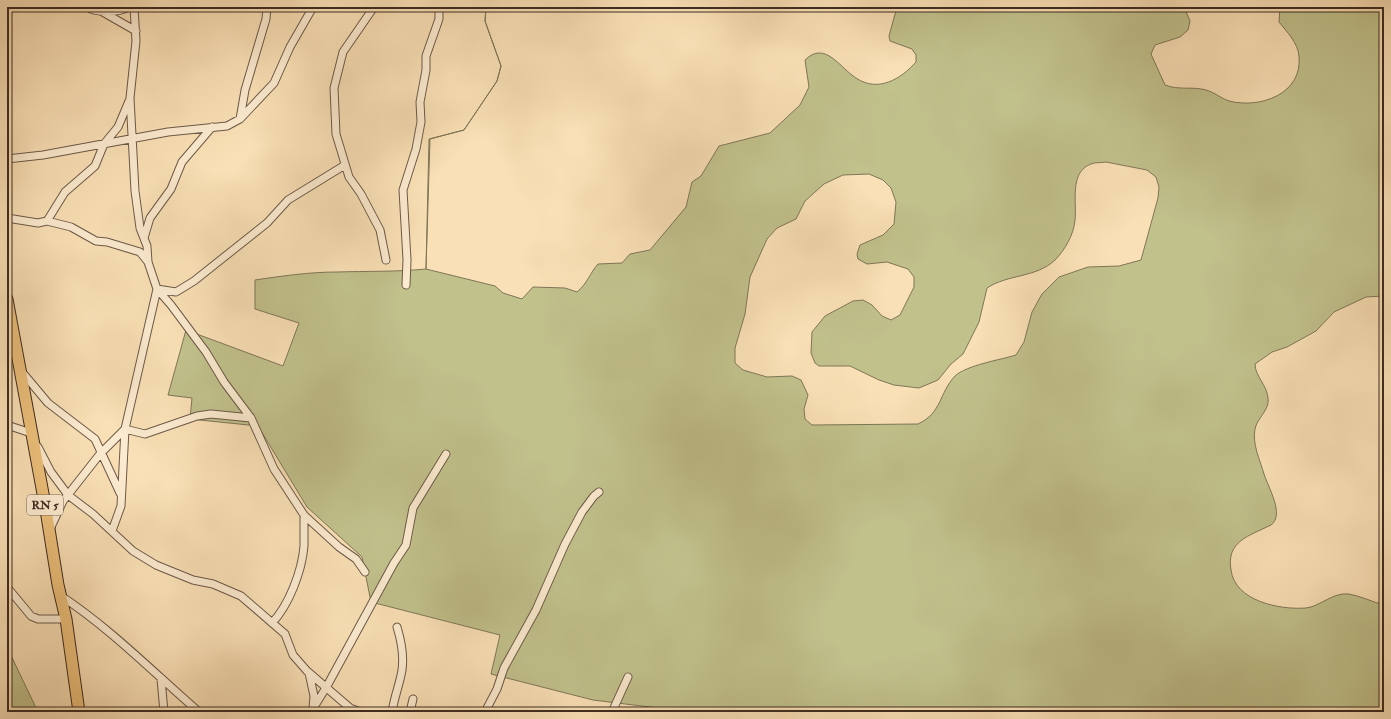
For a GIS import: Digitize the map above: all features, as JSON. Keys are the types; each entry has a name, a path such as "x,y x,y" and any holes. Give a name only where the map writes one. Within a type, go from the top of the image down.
{"main road":[{"name":"RN 5","path":"7,299 11,348 19,368 66,619 79,712"}],"street":[{"path":"88,7 100,11 136,31"},
{"path":"100,11 124,10 128,7"},
{"path":"134,7 136,31 130,98 134,192 144,239 147,246 148,262 157,289 171,305 206,352 224,382 251,418 274,469 304,515 339,547 356,559 365,572"},
{"path":"240,119 245,90 266,18 267,7"},
{"path":"7,159 104,144 168,132 227,126 240,119 274,83 290,47 313,7"},
{"path":"374,7 343,52 334,88 336,134 349,177 361,194 380,230 386,260"},
{"path":"406,285 407,260 402,190 416,149 421,122 420,102 426,70 426,56 439,18 440,7"},
{"path":"47,221 65,192 95,166 104,144 118,127 130,98"},
{"path":"144,239 150,218 170,189 182,162 212,127"},
{"path":"157,289 176,292 194,281 267,222 288,200 345,165"},
{"path":"7,218 38,223 47,221 71,227 96,241 107,242 140,252 148,262"},
{"path":"112,531 121,506 125,429 157,289"},
{"path":"19,368 48,403 95,439 121,495"},
{"path":"125,429 145,434 197,416 211,414 251,418"},
{"path":"7,425 31,433 51,472 68,495 112,531 133,551 156,565 193,580 213,584 241,596 285,634 293,655 309,673 327,686 350,708 360,712"},
{"path":"49,532 62,501 102,452 125,429"},
{"path":"312,710 327,686 394,563 406,545 414,508 446,454"},
{"path":"485,712 497,689 504,668 536,610 565,544 582,512 594,496 599,492"},
{"path":"272,623 280,615 294,589 304,548 304,515"},
{"path":"7,587 30,616 38,619 66,619"},
{"path":"61,596 81,609 199,712"},
{"path":"392,712 402,670 402,652 397,627"},
{"path":"309,673 314,696 312,710"},
{"path":"612,712 628,678"},
{"path":"161,679 164,712"},
{"path":"410,712 413,699"}],"green space":[{"path":"897,7 1184,7 1190,21 1188,30 1180,37 1155,45 1151,54 1165,85 1197,88 1212,92 1229,101 1254,103 1277,96 1287,89 1294,80 1298,69 1299,56 1297,47 1292,38 1279,22 1280,7 1384,7 1384,296 1366,297 1334,312 1316,331 1287,347 1272,352 1255,364 1257,373 1266,389 1268,402 1256,425 1254,435 1255,446 1274,501 1276,515 1275,520 1271,525 1247,536 1241,541 1232,552 1230,560 1234,581 1241,589 1249,596 1271,605 1306,608 1337,595 1349,594 1384,605 1384,712 666,712 666,709 593,700 491,674 500,635 371,602 362,557 307,507 258,426 190,419 192,398 168,395 186,330 283,366 299,323 255,309 255,280 317,273 426,269 495,286 503,293 522,299 533,287 565,288 577,292 598,264 622,263 630,254 650,250 686,207 692,182 701,176 719,146 770,133 800,105 809,87 805,60 812,55 819,53 826,54 856,78 873,84 889,82 910,68 916,62 916,55 912,49 890,41 889,36","holes":["1106,162 1147,170 1156,177 1159,187 1158,198 1141,260 1119,266 1088,267 1059,277 1042,294 1032,312 1024,342 1016,355 975,366 960,372 950,382 932,414 918,424 812,425 805,419 804,409 808,395 801,380 792,376 767,377 743,370 735,363 735,348 745,314 750,277 767,239 777,228 796,219 805,201 824,184 843,175 869,174 883,180 891,188 896,202 894,224 883,235 860,245 857,254 858,259 867,264 887,262 908,269 914,277 914,287 900,315 891,320 882,316 872,305 863,300 853,301 825,316 812,332 811,353 815,363 819,366 850,366 879,380 894,385 919,388 938,380 951,364 963,354 979,322 987,288 1004,280 1039,270 1055,260 1062,252 1073,231 1077,180 1084,168 1093,163"]},
{"path":"464,130 430,139 426,269 429,139"},
{"path":"7,647 37,710 38,712 7,712"}]}
